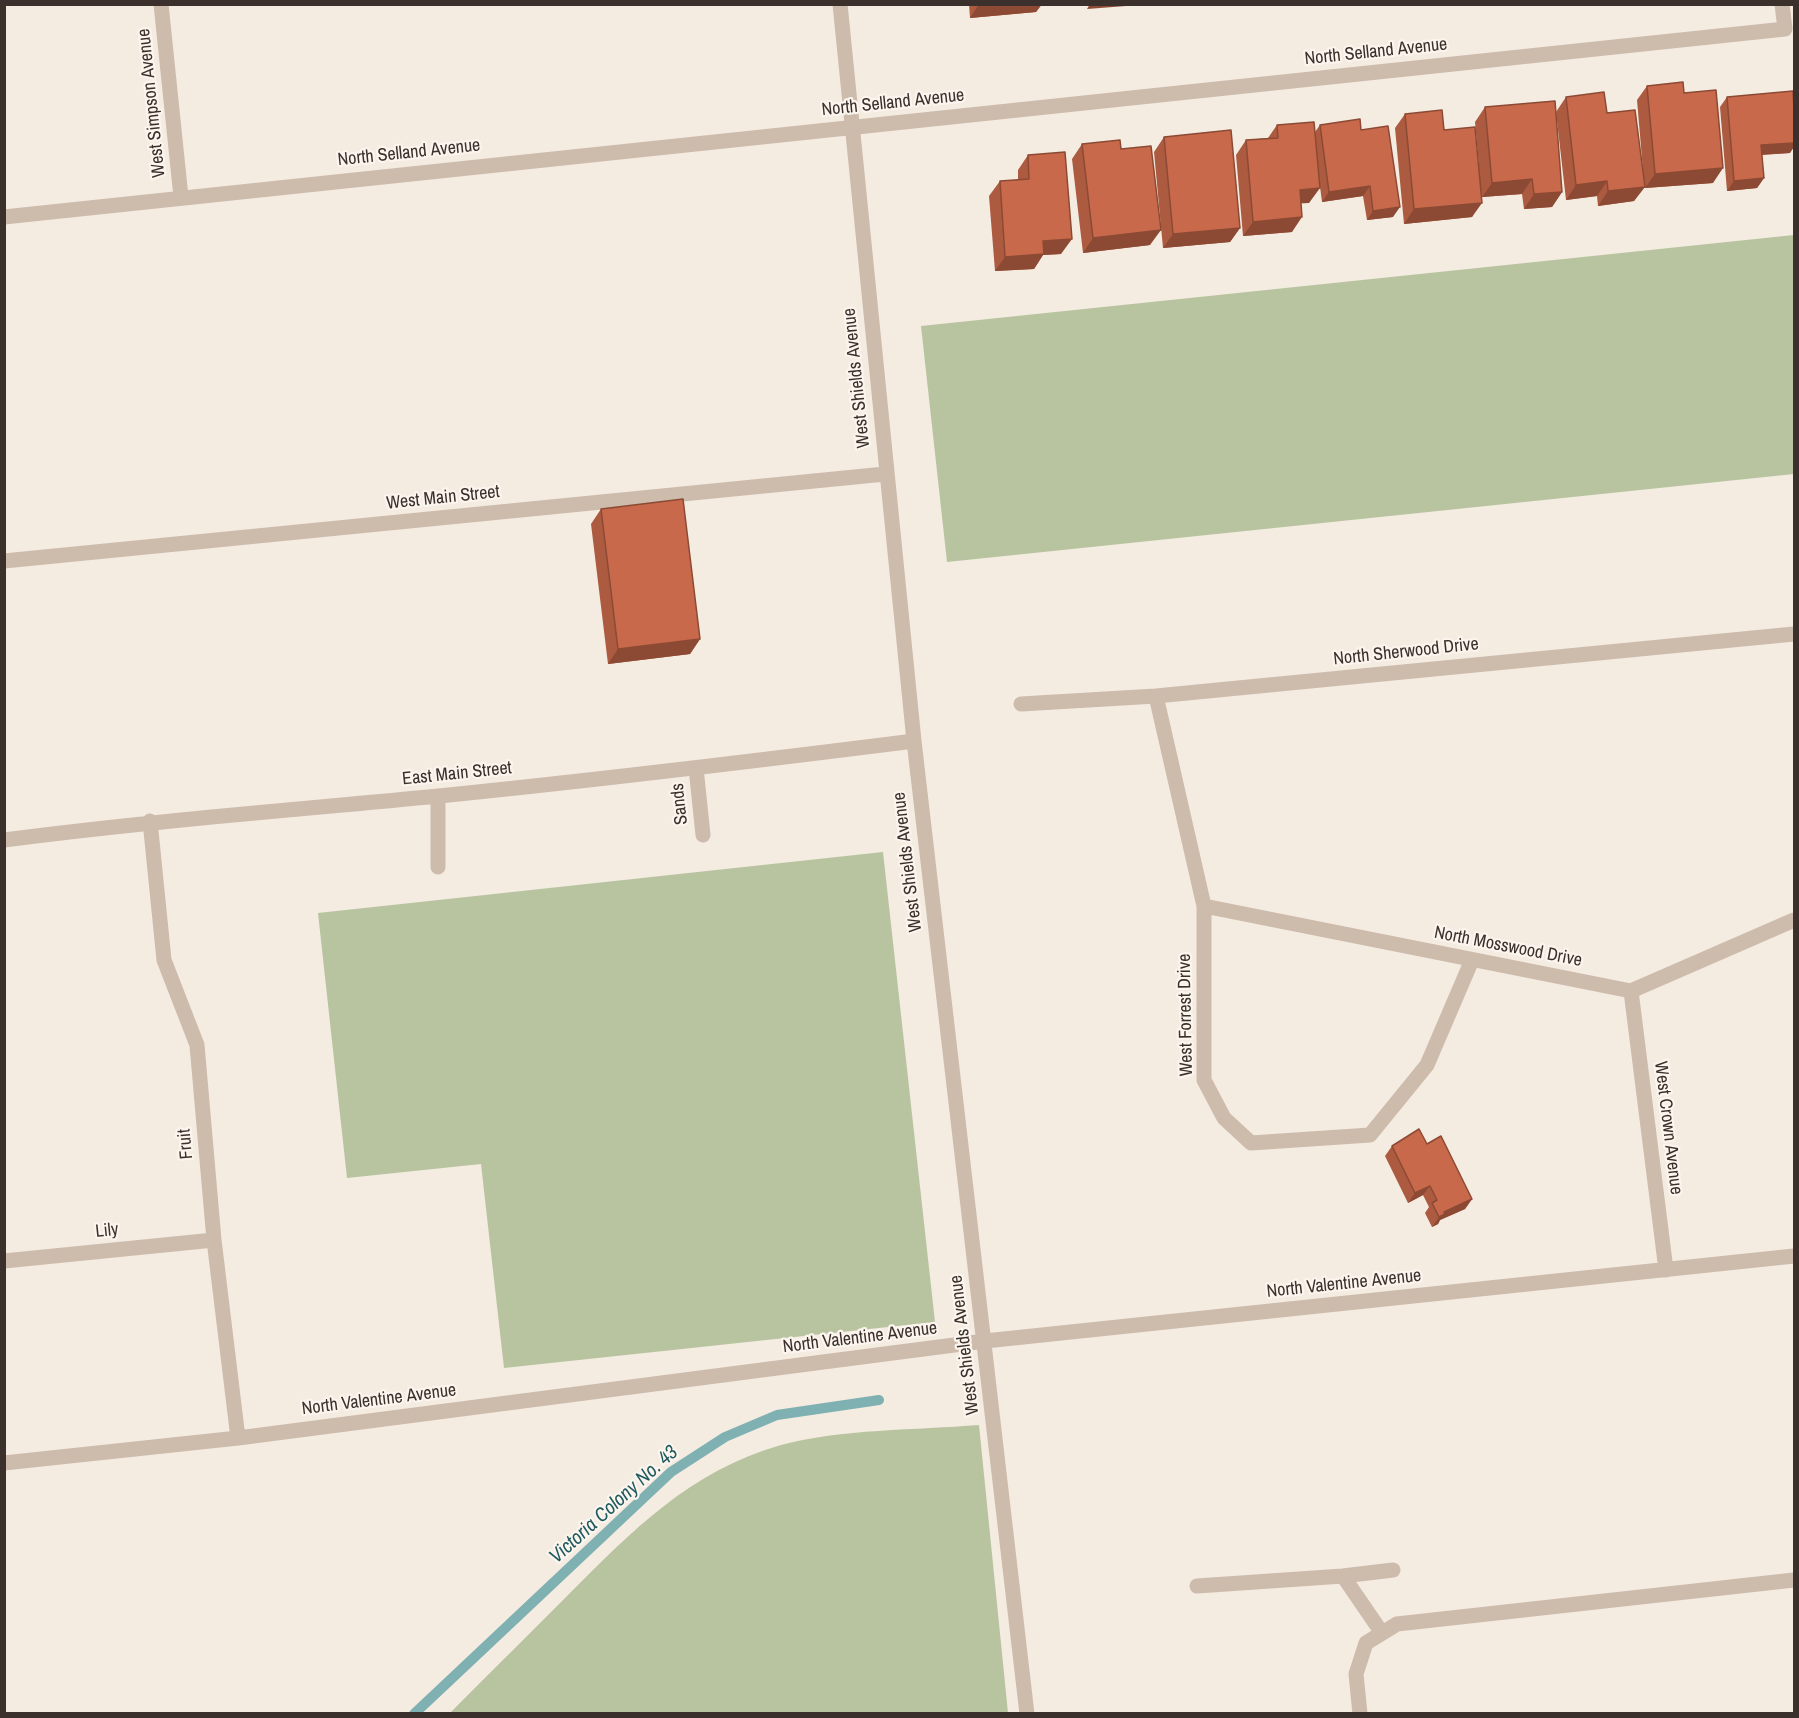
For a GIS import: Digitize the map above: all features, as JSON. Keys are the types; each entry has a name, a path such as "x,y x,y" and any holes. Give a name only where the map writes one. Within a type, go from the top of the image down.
{"street":[{"name":"West Simpson Avenue","path":"161,4 181,197"},
{"name":"West Shields Avenue","path":"840,4 885,474 914,741 1028,1713"},
{"name":"North Selland Avenue","path":"4,217 1785,29 1782,4"},
{"name":"West Main Street","path":"4,561 885,474"},
{"name":"North Sherwood Drive","path":"1021,704 1156,696 1794,634"},
{"name":"West Forrest Drive","path":"1156,696 1204,906 1204,1080 1224,1118 1251,1143 1370,1135 1427,1065 1472,960"},
{"name":"East Main Street","path":"4,840 150,821 438,796 696,768 914,741"},
{"name":"Sands","path":"696,768 703,835"},
{"path":"438,796 438,867"},
{"name":"Fruit","path":"150,821 164,960 197,1045 214,1240 238,1438"},
{"name":"North Mosswood Drive","path":"1204,906 1631,991"},
{"path":"1631,991 1794,920"},
{"name":"West Crown Avenue","path":"1631,991 1666,1270"},
{"name":"Lily","path":"4,1261 214,1240"},
{"name":"North Valentine Avenue","path":"4,1463 238,1438 985,1341 1794,1256"},
{"path":"1197,1586 1343,1576 1393,1570"},
{"path":"1343,1576 1382,1633"},
{"path":"1360,1713 1356,1674 1366,1643 1396,1624 1794,1580"}],"green space":[{"path":"1794,235 1794,474 947,562 921,326"},
{"path":"883,852 935,1322 504,1368 481,1164 347,1178 318,913"},
{"path":"979,1425 1008,1713 450,1713 640,1526 665,1505 718,1470 748,1456 804,1440 853,1433"}],"building":[{"path":"1683,82 1684,93 1716,90 1723,168 1655,174 1647,86"},
{"path":"1793,91 1794,143 1761,145 1764,178 1734,181 1727,97"},
{"path":"1604,92 1607,113 1635,110 1645,187 1608,191 1607,181 1576,185 1566,97"},
{"path":"1555,101 1562,192 1534,194 1532,179 1492,183 1485,107"},
{"path":"1442,110 1444,130 1475,127 1482,203 1414,209 1405,114"},
{"path":"1360,119 1361,130 1388,126 1400,207 1373,211 1370,186 1329,192 1320,125"},
{"path":"1314,122 1320,188 1300,190 1302,217 1253,222 1246,140 1278,138 1277,125"},
{"path":"1231,130 1240,228 1173,234 1164,137"},
{"path":"1120,140 1121,149 1151,146 1161,230 1093,238 1082,144"},
{"path":"1065,152 1072,239 1043,241 1044,254 1005,257 1000,181 1029,179 1028,155"},
{"path":"683,499 700,639 618,649 601,509"},
{"path":"1419,1129 1427,1144 1441,1136 1472,1199 1444,1212 1445,1214 1439,1217 1432,1203 1437,1200 1430,1186 1415,1193 1392,1146"}],"waterway":[{"name":"Victoria Colony No. 43","path":"414,1714 671,1472 725,1437 777,1415 879,1400"}]}
